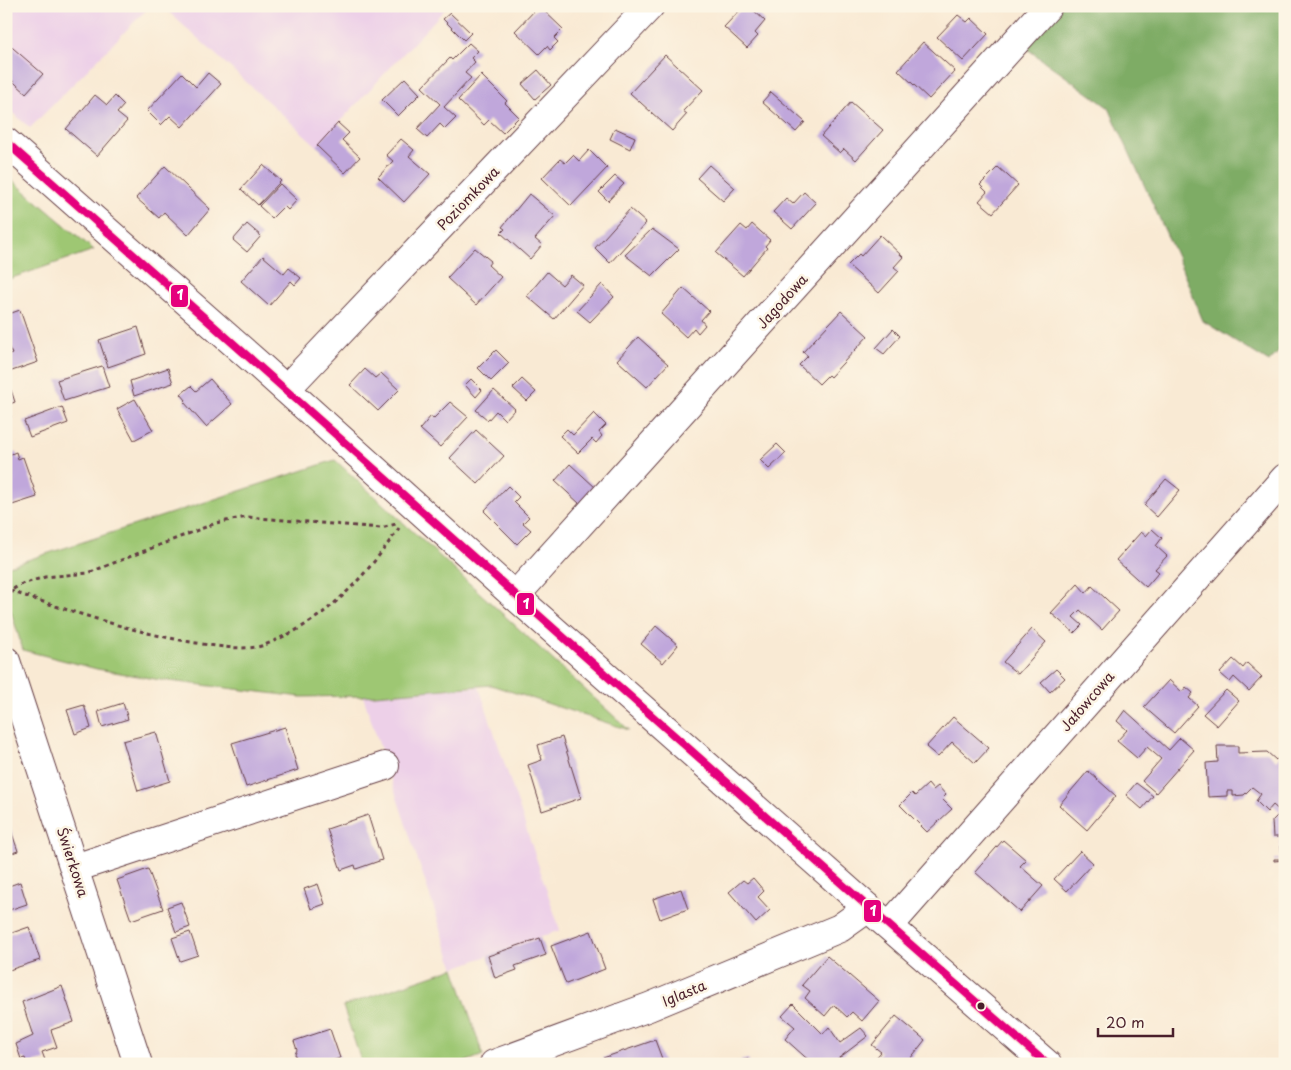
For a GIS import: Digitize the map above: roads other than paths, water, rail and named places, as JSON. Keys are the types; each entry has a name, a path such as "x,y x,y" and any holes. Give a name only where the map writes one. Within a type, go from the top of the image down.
{"street":[{"name":"Poziomkowa","path":"286,389 650,6"},
{"name":"Jagodowa","path":"515,596 1048,6"},
{"path":"6,142 286,389 515,596 1047,1064"},
{"name":"Jałowcowa","path":"890,925 1285,478"},
{"name":"Świerkowa","path":"6,661 16,719 75,868 138,1064"},
{"path":"75,868 385,766"},
{"name":"Iglasta","path":"494,1064 649,1007 831,932 868,908"}]}
